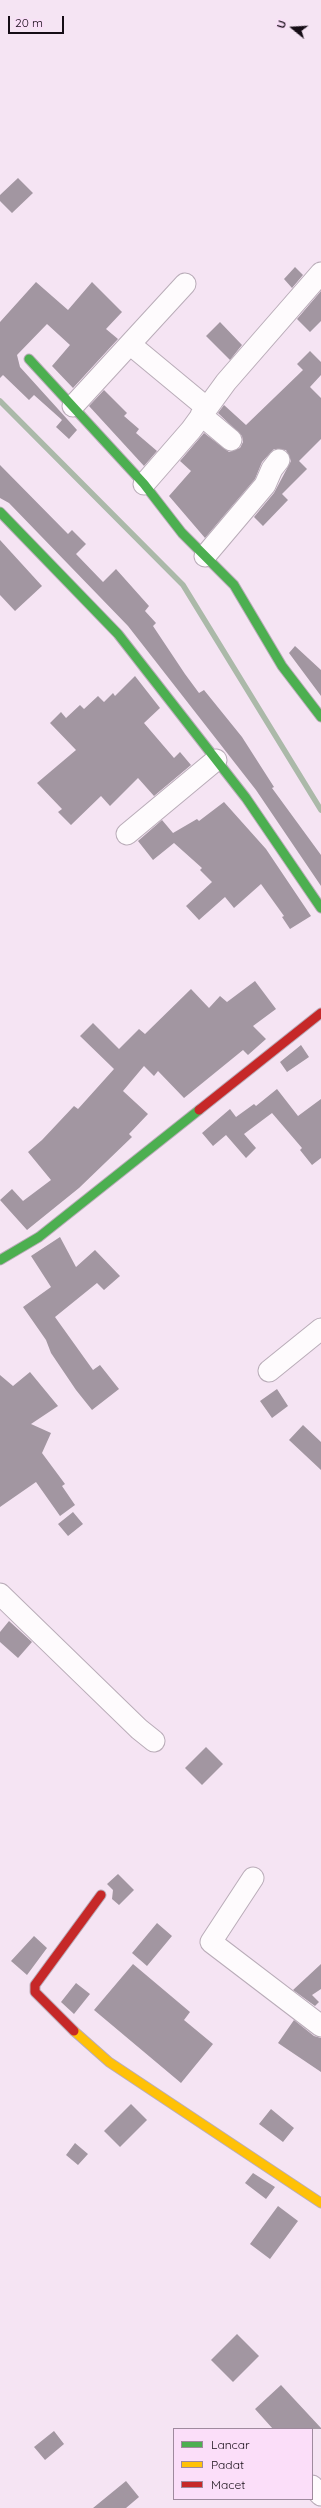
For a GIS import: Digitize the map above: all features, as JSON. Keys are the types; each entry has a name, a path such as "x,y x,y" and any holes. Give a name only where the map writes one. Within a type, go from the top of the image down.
{"street":[{"path":"144,484 204,412 226,382 321,273"},
{"path":"74,406 185,284"},
{"path":"131,345 204,412 231,440"},
{"path":"29,359 74,406 144,484 182,533 234,585 282,666 321,717"},
{"path":"207,558 265,485 272,469 280,460"},
{"path":"0,512 118,634 246,798 321,908"},
{"path":"127,834 216,760"},
{"path":"0,1260 45,1232 321,1013"},
{"path":"269,1371 321,1329"},
{"path":"0,1594 139,1729 154,1741"},
{"path":"253,1878 211,1942 321,2026"},
{"path":"101,1894 35,1985 35,1992 60,2019 109,2062 321,2203"},
{"path":"313,2487 321,2495"}],"building":[{"path":"18,178 33,193 12,213 0,201 0,195"},
{"path":"295,267 303,275 292,288 284,279"},
{"path":"36,282 68,310 92,282 122,312 106,329 118,339 73,388 52,366 70,345 47,324 17,355 20,367 77,430 69,439 56,427 62,420 34,395 29,400 3,375 0,378 0,322"},
{"path":"321,291 321,321 310,332 297,319"},
{"path":"220,322 242,345 230,360 206,336"},
{"path":"310,351 321,362 321,375 310,387 321,398 321,439 299,461 307,469 282,494 288,500 263,526 254,517 274,493 291,461 286,450 274,449 262,462 255,479 205,538 169,496 191,471 180,461 204,433 229,452 240,448 243,442 242,436 218,413 224,405 246,425 303,370 297,364"},
{"path":"104,390 127,413 124,416 139,429 136,433 157,451 144,466 89,406"},
{"path":"0,465 68,534 72,530 86,544 76,554 103,582 116,569 149,606 145,611 156,623 153,626 185,674 199,693 204,690 242,737 274,787 272,788 321,855 321,886 256,790 128,626 9,503 0,498"},
{"path":"0,540 42,586 15,611 0,595"},
{"path":"295,646 321,670 321,696 289,653"},
{"path":"135,676 160,708 144,723 174,758 180,752 191,765 154,796 138,778 110,806 101,796 71,825 58,812 62,809 37,783 76,750 50,723 61,712 66,718 80,705 84,709 98,696 104,702 113,693 115,696"},
{"path":"224,802 266,849 311,916 290,929 282,917 284,916 261,884 234,908 225,897 199,920 186,906 212,882 200,870 202,868 174,843 153,860 138,841 162,820 173,833 197,819 199,821"},
{"path":"255,981 276,1009 253,1026 266,1039 248,1055 243,1050 184,1098 158,1071 154,1076 144,1066 123,1091 148,1114 129,1134 132,1137 79,1188 27,1230 0,1200 12,1189 23,1201 51,1180 28,1152 42,1140 74,1106 78,1109 114,1069 80,1036 93,1023 119,1049 139,1029 145,1034 191,989 209,1008 220,996 227,1002"},
{"path":"301,1045 309,1057 287,1072 280,1062"},
{"path":"277,1089 298,1116 321,1099 321,1158 312,1165 300,1150 302,1148 272,1113 244,1134 256,1148 246,1158 226,1135 213,1146 202,1133 230,1109 236,1117 254,1104 256,1106"},
{"path":"60,1237 76,1267 95,1250 120,1276 104,1290 97,1283 55,1317 93,1370 100,1365 119,1389 92,1410 76,1390 51,1353 46,1340 23,1307 51,1287 31,1256"},
{"path":"30,1372 58,1406 31,1424 51,1433 42,1453 65,1484 62,1486 75,1505 60,1516 36,1482 0,1507 0,1375 13,1386"},
{"path":"277,1389 288,1406 272,1418 260,1401"},
{"path":"303,1425 321,1442 321,1470 289,1440"},
{"path":"73,1512 83,1524 68,1536 58,1524"},
{"path":"9,1621 32,1642 18,1658 0,1642 0,1632"},
{"path":"206,1747 223,1764 202,1785 185,1768"},
{"path":"118,1874 134,1890 119,1905 112,1899 113,1890 107,1884"},
{"path":"157,1923 172,1936 147,1966 132,1953"},
{"path":"34,1936 47,1948 27,1975 11,1961"},
{"path":"133,1964 190,2012 184,2020 213,2044 181,2083 94,2010"},
{"path":"321,1964 321,1989 312,1995 319,2002 315,2006 293,1990"},
{"path":"76,1983 90,1994 74,2014 61,2002"},
{"path":"294,2020 314,2036 321,2038 321,2072 278,2043"},
{"path":"131,2104 147,2120 120,2147 104,2131"},
{"path":"271,2109 294,2128 283,2142 259,2124"},
{"path":"75,2143 88,2154 78,2165 66,2155"},
{"path":"253,2173 275,2187 266,2199 245,2183"},
{"path":"278,2206 298,2221 270,2259 250,2244"},
{"path":"237,2334 259,2356 233,2382 211,2360"},
{"path":"281,2385 321,2429 272,2428 255,2409"},
{"path":"54,2431 64,2444 45,2460 34,2447"},
{"path":"126,2481 139,2497 126,2508 93,2508"}],"waterway":[{"path":"0,401 183,585 321,810"}],"traffic: fast":[{"path":"29,359 144,484 182,533 234,585 282,666 321,717"},
{"path":"0,512 118,634 246,798 321,908"},
{"path":"0,1260 39,1237 199,1110"}],"traffic: slow":[{"path":"74,2031 109,2062 321,2203"}],"traffic: jam":[{"path":"199,1110 321,1013"},
{"path":"74,2031 35,1992 35,1985 101,1895"}]}
